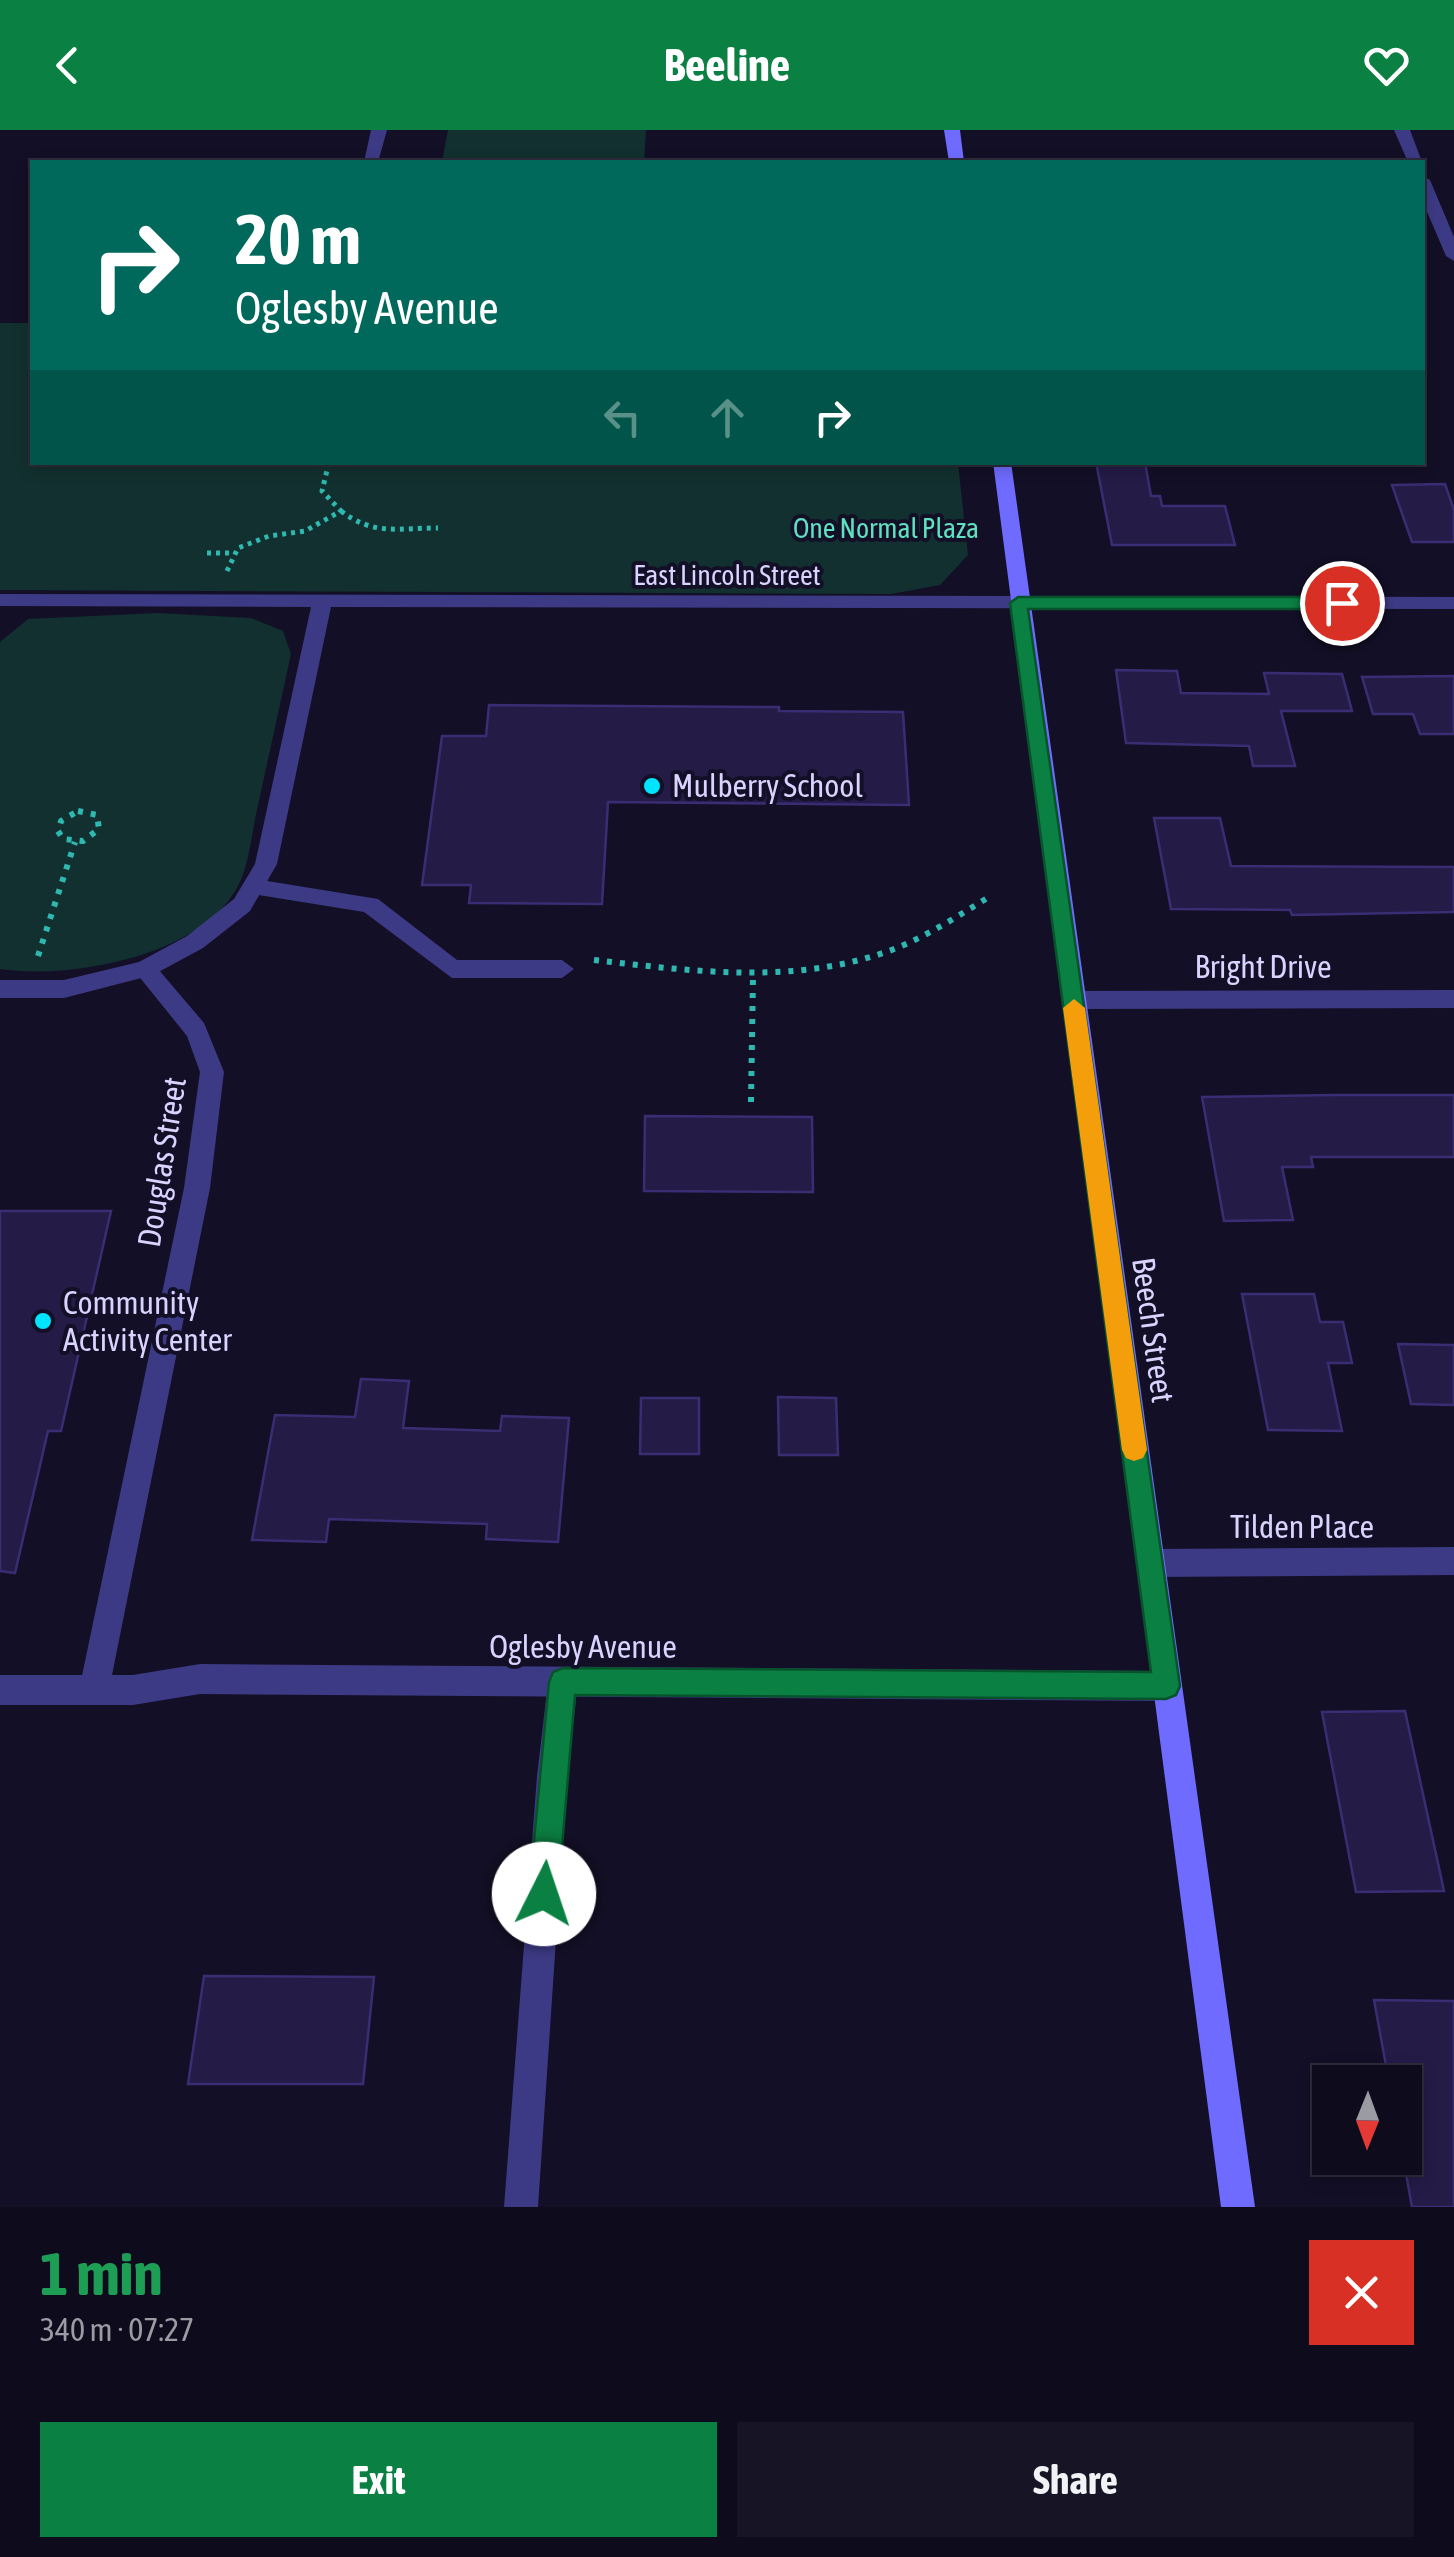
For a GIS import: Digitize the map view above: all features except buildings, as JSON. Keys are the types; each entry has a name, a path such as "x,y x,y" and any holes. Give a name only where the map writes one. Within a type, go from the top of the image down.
{"main road":[{"path":"952,130 956,160"},
{"name":"Beech Street","path":"1002,465 1238,2207"}],"street":[{"path":"372,160 379,130"},
{"path":"1402,130 1415,160"},
{"path":"1425,187 1454,256"},
{"name":"East Lincoln Street","path":"0,600 1454,603"},
{"path":"0,989 64,989 146,968 195,942 242,904 256,887 266,864 322,602"},
{"path":"256,887 370,905 452,969 562,969"},
{"name":"Douglas Street","path":"94,1690 197,1188 212,1072 196,1029 146,968"},
{"name":"Bright Drive","path":"1073,1000 1454,999"},
{"name":"Tilden Place","path":"1150,1563 1454,1561"},
{"name":"Oglesby Avenue","path":"0,1690 133,1690 200,1679 1166,1686"},
{"path":"521,2207 552,1776 563,1682"}],"path":[{"path":"328,465 322,490 361,526 438,528"},
{"path":"207,552 234,552 268,536 305,531 341,511"},
{"path":"221,602 234,552"},
{"path":"78,812 97,815 100,829 90,838 75,842 60,835 61,821 78,812"},
{"path":"27,990 75,842"},
{"path":"562,969 585,959 753,976 800,974 860,964 945,927 989,897"},
{"path":"750,1102 753,976"}],"green space":[{"path":"448,130 646,130 644,160 442,160"},
{"name":"One Normal Plaza","path":"0,323 30,323 30,465 958,465 968,555 940,585 891,594 0,590"},
{"path":"158,613 251,618 283,631 291,654 242,877 226,904 202,926 137,956 64,970 0,969 0,642 28,619"}],"slow traffic":[{"path":"1074,1008 1134,1450"}],"place":[{"name":"Mulberry School","path":"652,786"},
{"name":"Community Activity Center","path":"43,1321"}],"route":[{"path":"544,1894 563,1682 1166,1686 1018,603 1342,603"}]}
